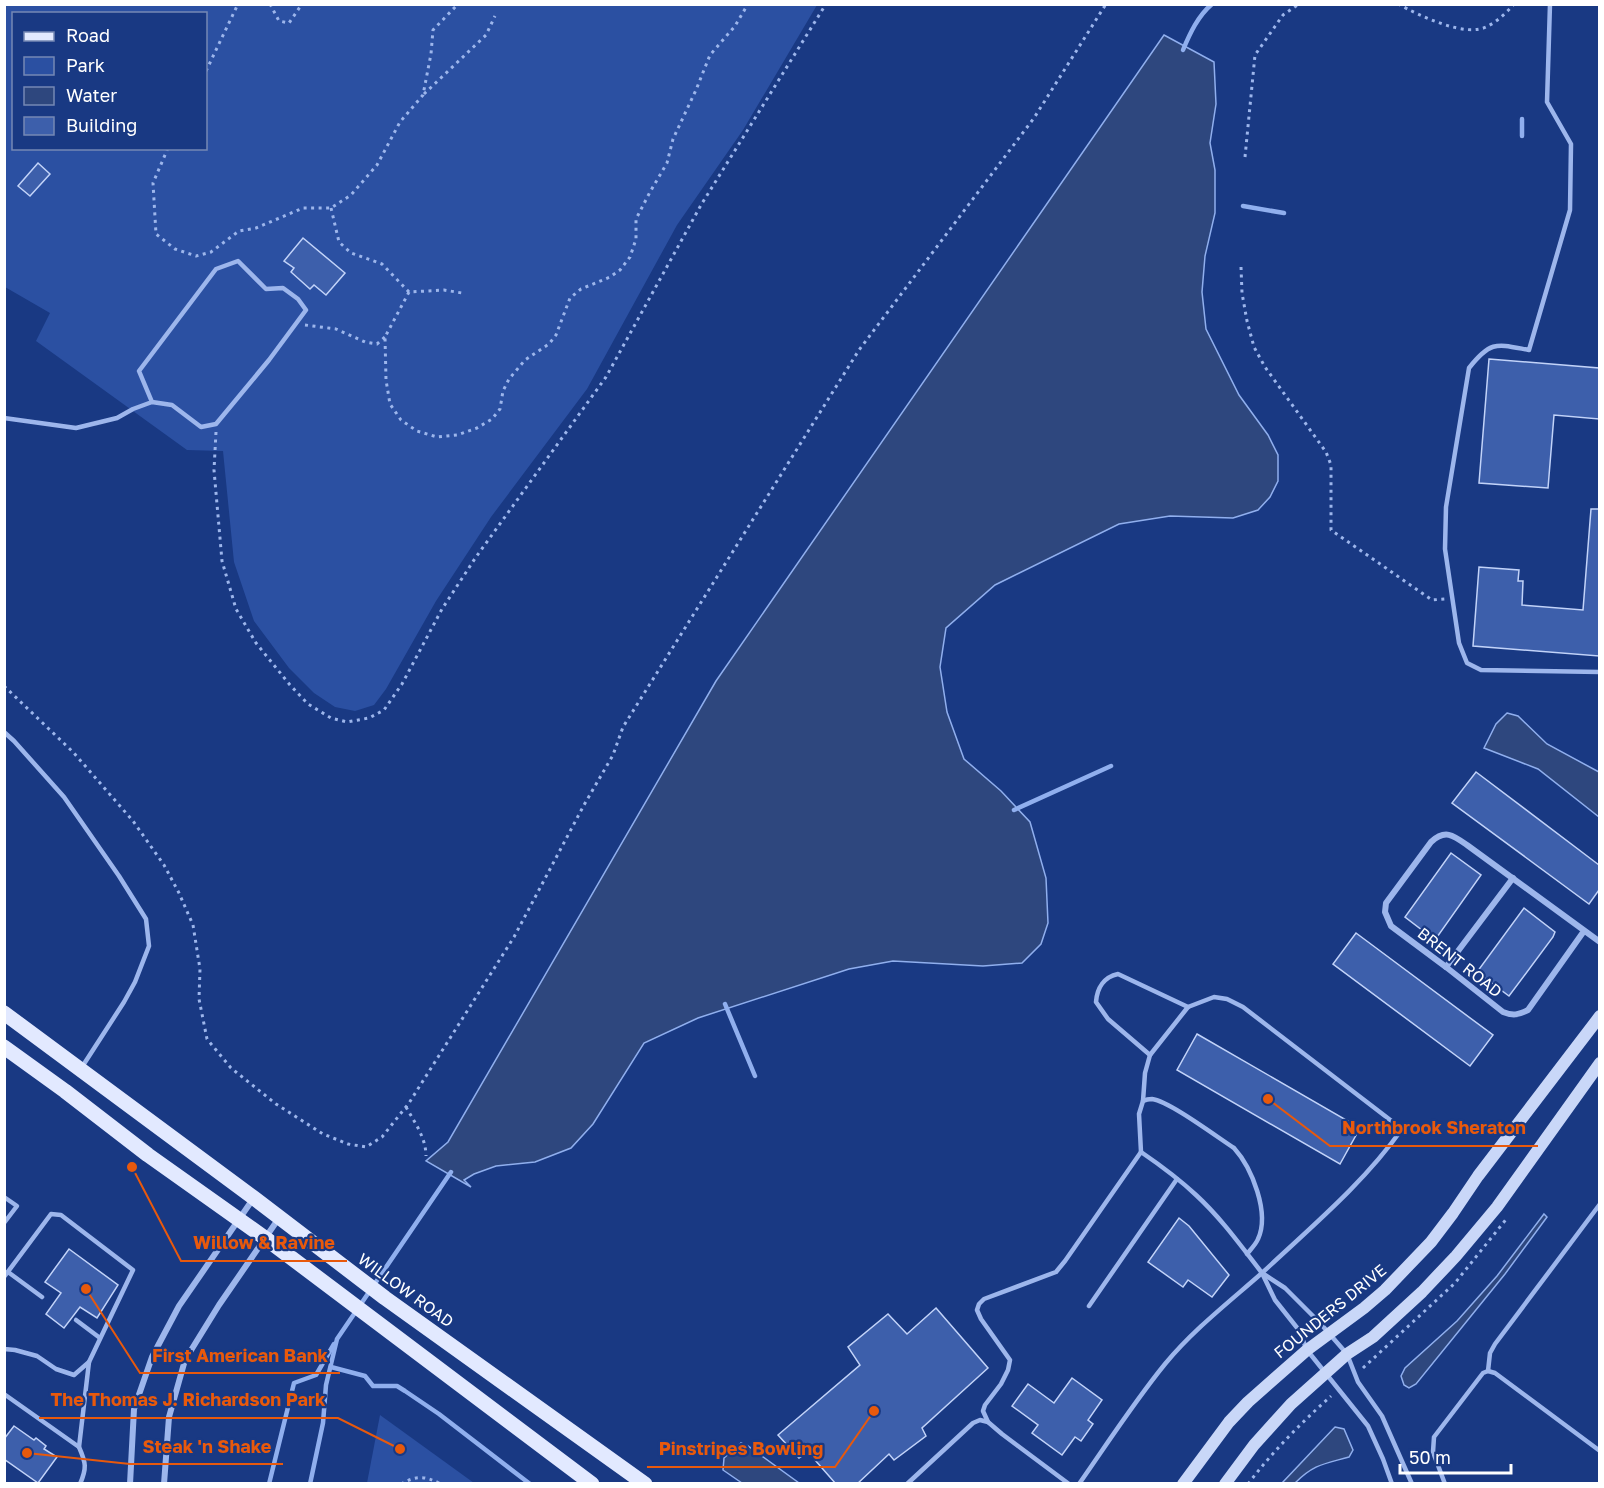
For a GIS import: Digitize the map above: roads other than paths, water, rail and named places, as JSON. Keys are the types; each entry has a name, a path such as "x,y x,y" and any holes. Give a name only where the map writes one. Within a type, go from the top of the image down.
{"main road":[{"name":"WILLOW ROAD","path":"4,1013 385,1298 645,1484"},
{"name":"FOUNDERS DRIVE","path":"1183,1484 1248,1402 1307,1350 1364,1308 1412,1264 1453,1213 1478,1176 1599,1016"},
{"path":"4,1047 148,1155 371,1316 592,1484"},
{"path":"1225,1484 1254,1445 1292,1404 1347,1354 1373,1337 1422,1292 1456,1256 1497,1207 1599,1063"},
{"path":"65,1091 81,1069"}],"street":[{"name":"BRENT ROAD","path":"1512,878 1455,837 1445,834 1437,836 1386,903 1387,920 1391,926 1503,1012 1512,1016 1528,1010 1584,931"},
{"path":"1446,967 1512,878 1599,942"},
{"path":"130,1484 134,1409 152,1357 179,1306 254,1198"},
{"path":"164,1484 169,1417 185,1360 219,1305 279,1218"}],"lane":[{"path":"1550,4 1546,102 1571,144 1570,210 1529,350 1499,345 1481,353 1469,368 1446,507 1444,549 1459,643 1467,663 1481,670 1599,672"},
{"path":"4,418 76,428 117,418 152,402 172,405 201,427 216,424 269,360 306,310 298,299 283,288 266,289 238,261 216,269 139,371 152,402"},
{"path":"4,732 64,797 146,919 149,946 135,982 81,1069"},
{"path":"1150,1055 1108,1019 1096,1002 1097,991 1108,976 1118,974 1188,1007"},
{"path":"1069,1484 988,1422 983,1411 985,1405 1001,1384 1010,1360 977,1310 984,1299 1056,1272 1065,1261 1141,1152 1139,1114 1150,1055 1188,1007 1214,997 1227,999 1243,1007 1402,1129 1386,1152 1332,1209 1197,1330 1166,1363 1079,1484"},
{"path":"1143,1101 1151,1098 1164,1103 1234,1148 1239,1154 1252,1176 1261,1205 1263,1224 1258,1241 1247,1254"},
{"path":"1141,1152 1196,1195 1262,1273 1275,1300 1298,1329 1307,1350 1368,1426 1392,1484"},
{"path":"1089,1306 1177,1179"},
{"path":"4,1197 17,1206 4,1223"},
{"path":"1488,1371 1490,1353 1495,1344 1599,1204"},
{"path":"42,1297 6,1274 51,1214 60,1215 133,1270 89,1362 79,1447"},
{"path":"1262,1273 1285,1288 1347,1354 1358,1382 1382,1416 1412,1484"},
{"path":"76,1320 100,1338"},
{"path":"4,1349 37,1356 56,1369 74,1375 89,1362"},
{"path":"1445,1484 1433,1452 1434,1437 1483,1373 1488,1371 1495,1373 1599,1451"},
{"path":"4,1394 79,1447 85,1459 86,1470 80,1484"},
{"path":"907,1484 973,1423 980,1420 988,1422"}],"water":[{"path":"1164,35 1214,62 1216,104 1210,143 1215,170 1215,213 1205,256 1202,292 1206,329 1239,395 1268,435 1278,455 1278,481 1270,497 1258,510 1233,518 1170,516 1119,524 995,585 946,628 940,667 947,712 964,759 1001,791 1030,822 1046,878 1048,923 1041,944 1022,963 983,966 893,961 849,969 698,1018 644,1043 593,1124 571,1148 535,1162 496,1166 474,1174 464,1180 471,1187 426,1161 448,1142 716,681"},
{"path":"1507,713 1518,716 1547,744 1599,772 1599,817 1538,769 1484,748 1496,724"},
{"path":"1544,1214 1547,1217 1505,1274 1416,1384 1409,1388 1404,1385 1401,1376 1405,1368 1457,1321 1497,1276"},
{"path":"1335,1427 1344,1429 1353,1450 1349,1457 1314,1468 1295,1483 1282,1483"},
{"path":"741,1443 799,1483 742,1483 723,1470 724,1458"}],"waterway":[{"path":"1183,50 1199,19 1212,4"},
{"path":"1522,119 1522,136"},
{"path":"1243,206 1284,213"},
{"path":"1014,810 1111,766"},
{"path":"725,1004 755,1076"},
{"path":"310,1484 323,1423 326,1385 337,1339 451,1172"},
{"path":"269,1484 294,1383 316,1375 334,1344"},
{"path":"331,1367 365,1376 373,1386 397,1386 439,1414 530,1484"}],"place":[{"name":"Northbrook Sheraton","path":"1268,1099"},
{"name":"Willow & Ravine","path":"132,1167"},
{"name":"First American Bank","path":"86,1289"},
{"name":"Pinstripes Bowling","path":"874,1411"},
{"name":"The Thomas J. Richardson Park","path":"400,1449"},
{"name":"Steak 'n Shake","path":"27,1453"}]}
